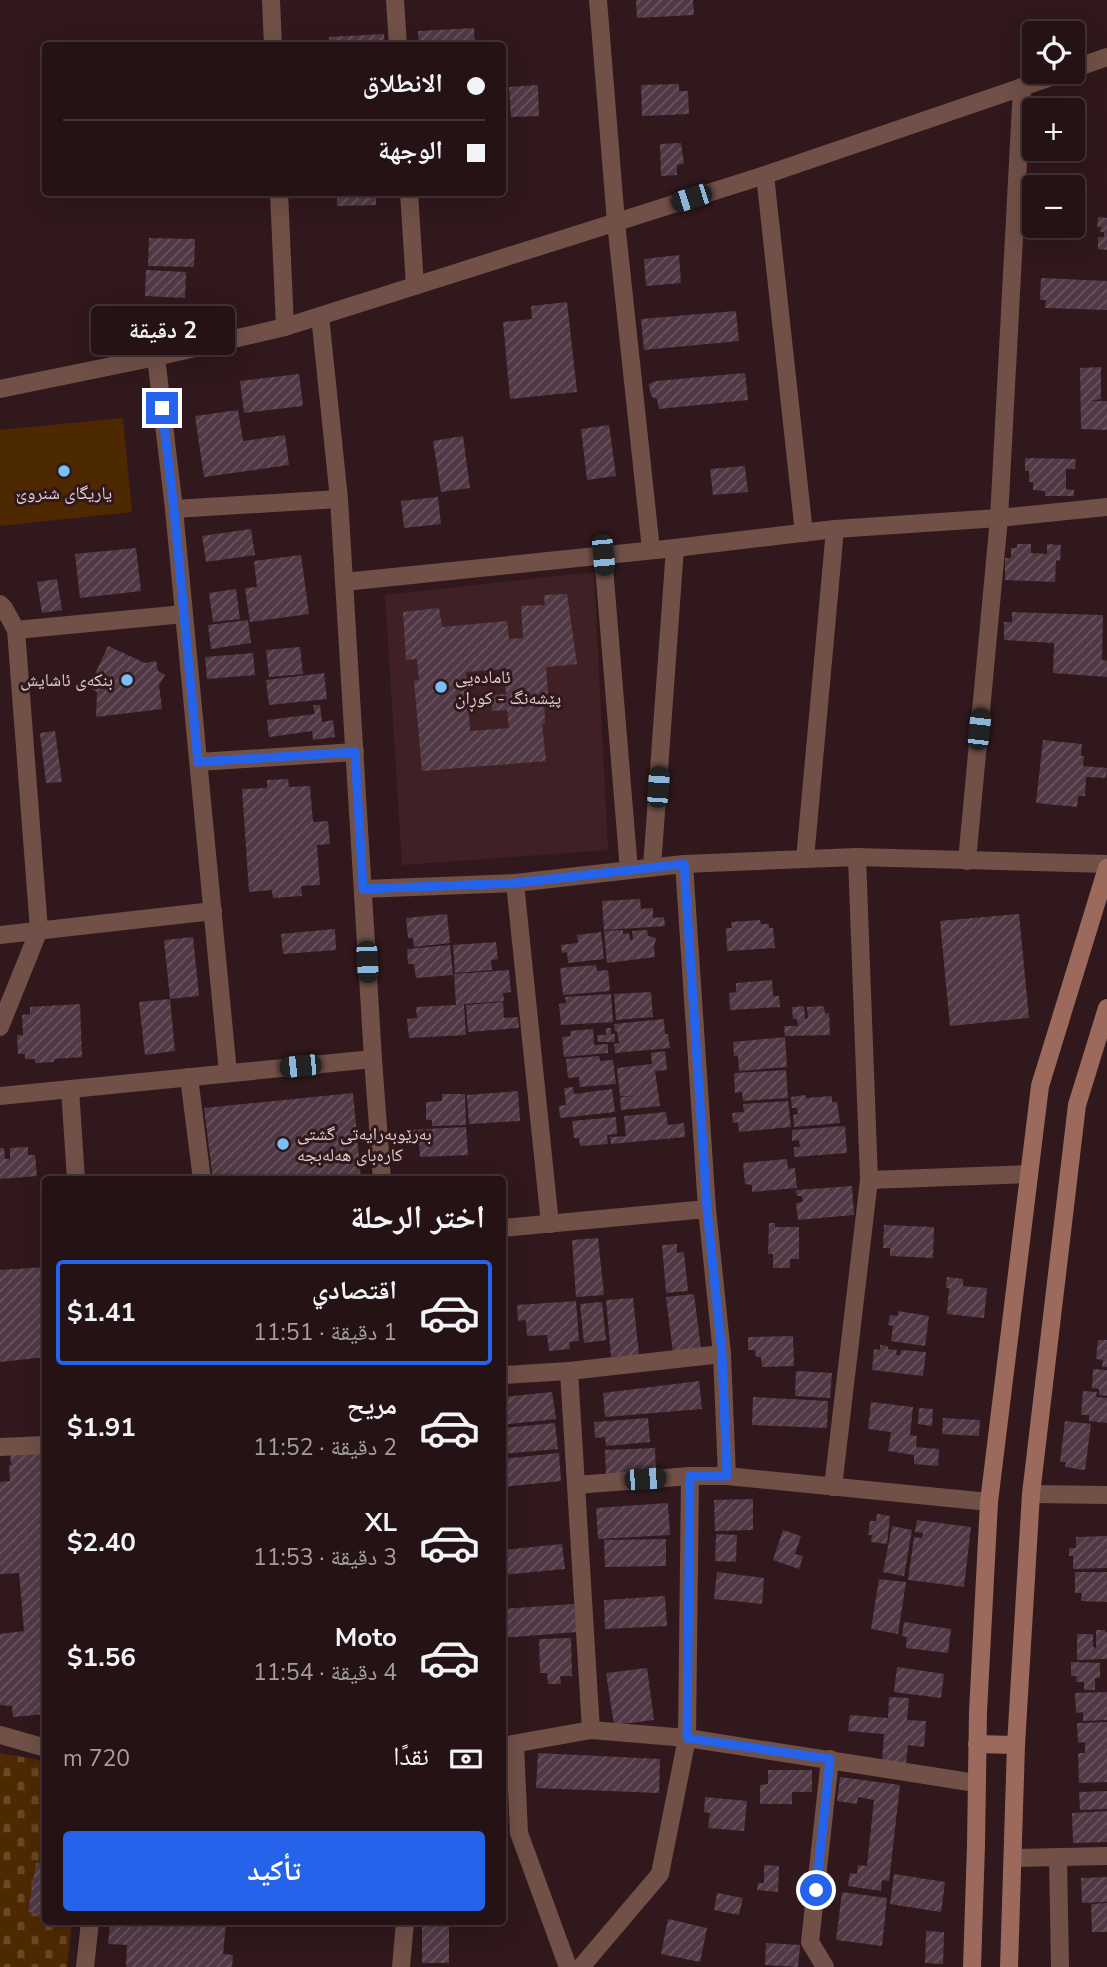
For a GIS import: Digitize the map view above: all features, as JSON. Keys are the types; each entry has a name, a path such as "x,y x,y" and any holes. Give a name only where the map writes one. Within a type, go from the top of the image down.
{"main road":[{"path":"972,1967 977,1744 989,1502 1029,1174 1040,1086 1107,866"},
{"path":"1009,1967 1017,1745 1031,1494 1074,1122 1107,1008"},
{"path":"977,1744 1017,1745"}],"street":[{"path":"271,0 273,42"},
{"path":"395,0 398,42"},
{"path":"598,0 616,222 651,550"},
{"path":"1085,65 1107,58"},
{"path":"0,389 156,358 285,327 765,175 1031,84"},
{"path":"967,861 999,518 1022,87"},
{"path":"765,175 804,533"},
{"path":"279,196 285,327"},
{"path":"409,196 415,286"},
{"path":"320,316 344,582 382,1176"},
{"path":"156,358 174,509 228,1073"},
{"path":"174,509 338,499"},
{"path":"344,582 835,529 999,518 1107,507"},
{"path":"805,859 835,529"},
{"path":"652,867 675,548"},
{"path":"603,555 629,870"},
{"path":"0,604 16,631 39,930 0,1027"},
{"path":"16,631 184,614"},
{"path":"198,762 355,752"},
{"path":"834,1487 869,1180 857,858"},
{"path":"363,889 515,883 684,864 805,859 857,858 1107,866"},
{"path":"684,864 707,1209 722,1354 727,1476"},
{"path":"515,883 550,1224"},
{"path":"0,935 213,911"},
{"path":"0,1096 373,1059"},
{"path":"189,1077 201,1176"},
{"path":"70,1089 76,1176"},
{"path":"869,1180 1029,1174"},
{"path":"506,1228 707,1209"},
{"path":"506,1376 722,1354"},
{"path":"569,1371 591,1730"},
{"path":"0,1447 42,1445"},
{"path":"576,1485 690,1476 727,1476 989,1502"},
{"path":"581,1967 660,1874 687,1738 690,1476"},
{"path":"1031,1494 1107,1495"},
{"path":"568,1967 519,1833 509,1745 591,1730 687,1738 976,1783"},
{"path":"0,1735 42,1747"},
{"path":"825,1967 810,1942 830,1759"},
{"path":"1013,1858 1107,1856"},
{"path":"1058,1857 1060,1967"},
{"path":"85,1967 90,1925"},
{"path":"401,1967 405,1925"}],"shaded area":[{"path":"594,572 608,850 402,865 385,595"}],"green space":[{"name":"یاریگای شنروێ","path":"123,418 132,512 0,526 0,430"},
{"path":"0,1753 42,1760 42,1925 72,1925 67,1967 0,1967"}],"building":[{"path":"636,0 693,0 694,15 637,18"},
{"path":"474,28 475,42 419,42 418,31"},
{"path":"384,34 385,42 329,42 329,37"},
{"path":"679,84 679,91 688,91 689,114 642,116 641,85"},
{"path":"538,85 539,116 511,117 509,87"},
{"path":"681,143 684,164 677,165 677,175 661,176 660,144"},
{"path":"1085,189 1087,189 1085,214"},
{"path":"337,196 376,196 376,205 337,206"},
{"path":"1098,217 1107,218 1107,250 1098,249 1098,237 1104,237 1104,232 1100,232 1101,227 1097,227"},
{"path":"149,238 195,239 194,267 148,266"},
{"path":"679,255 681,283 646,286 644,259"},
{"path":"146,270 186,272 185,298 145,296"},
{"path":"1041,278 1107,281 1107,310 1045,308 1046,300 1040,300"},
{"path":"567,302 577,392 510,399 503,322 532,319 531,306"},
{"path":"736,311 739,341 644,350 641,319"},
{"path":"1101,367 1101,399 1090,401 1107,401 1107,430 1081,429 1080,368"},
{"path":"745,373 748,400 659,409 657,399 652,397 650,391 649,384 656,381"},
{"path":"299,374 303,406 244,413 240,381"},
{"path":"238,410 243,441 285,435 289,465 204,477 195,416"},
{"path":"609,425 616,476 587,480 581,429"},
{"path":"463,436 470,488 441,492 433,441"},
{"path":"1025,458 1076,459 1075,469 1066,469 1066,489 1074,490 1074,496 1045,496 1045,491 1033,490 1033,482 1029,482 1029,471 1025,471"},
{"path":"745,466 748,492 713,495 710,469"},
{"path":"438,497 441,524 404,528 401,501"},
{"path":"251,529 255,555 206,562 202,536"},
{"path":"1017,544 1031,544 1031,553 1047,554 1047,544 1061,545 1060,561 1056,560 1055,582 1005,580 1005,558 1011,558 1011,548 1017,548"},
{"path":"136,548 141,591 80,598 75,554"},
{"path":"301,555 309,614 250,622 245,588 257,587 254,561"},
{"path":"57,579 62,610 42,613 37,582"},
{"path":"236,589 240,619 213,622 209,593"},
{"name":"ئامادەیی پێشەنگ - کوڕان","path":"567,594 577,664 546,667 548,695 544,695 545,724 542,724 546,761 422,771 414,681 419,680 417,659 406,660 403,612 439,608 442,627 507,621 509,639 523,638 521,606 545,605 544,595","holes":["504,669 506,694 491,695 492,711 507,710 509,728 470,731 466,672"]},
{"path":"1012,612 1103,615 1102,660 1107,661 1107,677 1053,673 1054,643 1004,640 1004,622 1012,622"},
{"path":"248,620 251,643 211,649 208,625"},
{"name":"بنکەی ئاشایش","path":"108,646 145,663 156,661 158,671 165,675 159,685 162,709 96,717 97,692 89,687"},
{"path":"300,647 303,674 269,677 266,650"},
{"path":"253,653 255,675 207,679 205,657"},
{"path":"324,673 327,699 269,705 266,680"},
{"path":"313,705 320,705 322,722 333,720 335,737 313,740 312,731 269,737 267,720 315,714"},
{"path":"55,731 62,782 46,783 40,733"},
{"path":"1043,740 1082,744 1083,766 1107,768 1106,778 1086,777 1085,796 1078,796 1077,807 1036,803"},
{"path":"288,779 289,787 310,786 313,822 328,821 330,844 317,845 320,885 301,886 302,896 273,898 272,890 249,892 242,789 267,788 267,780"},
{"path":"640,899 641,909 653,908 653,918 664,917 665,926 604,930 602,901"},
{"path":"447,914 450,943 414,947 413,938 408,938 406,918"},
{"path":"1019,914 1029,1018 950,1026 940,921"},
{"path":"760,920 761,924 769,924 769,928 773,928 775,948 727,951 726,928 732,928 731,922"},
{"path":"335,929 336,950 283,954 281,934"},
{"path":"623,930 623,934 629,933 630,940 633,939 632,931 647,930 648,936 656,938 655,957 607,963 604,931"},
{"path":"601,932 604,959 568,963 567,952 562,953 561,945 578,943 577,935"},
{"path":"193,937 199,996 170,999 164,940"},
{"path":"496,942 498,959 491,960 492,970 455,973 453,945"},
{"path":"450,945 453,975 416,978 414,964 408,964 407,949"},
{"path":"596,965 597,971 608,970 610,991 563,995 560,968"},
{"path":"509,970 511,992 503,993 504,1001 464,1004 466,1035 409,1038 407,1019 417,1018 416,1007 456,1005 454,974"},
{"path":"772,980 773,996 779,996 780,1007 730,1010 729,993 736,992 736,983"},
{"path":"651,992 653,1017 616,1020 614,994"},
{"path":"611,994 613,1022 561,1025 559,1004 566,1003 565,997"},
{"path":"170,999 175,1051 145,1055 139,1002"},
{"path":"503,1002 504,1018 518,1017 519,1028 468,1032 466,1005"},
{"path":"80,1004 82,1057 35,1063 35,1059 25,1059 25,1054 18,1054 17,1035 23,1035 22,1015 30,1014 30,1007"},
{"path":"804,1006 805,1019 808,1018 807,1007 824,1006 825,1014 829,1013 830,1035 785,1036 784,1026 798,1026 797,1019 793,1019 792,1007"},
{"path":"664,1019 670,1048 615,1053 614,1044 619,1043 614,1024"},
{"path":"606,1028 611,1028 611,1034 615,1034 615,1042 598,1042 597,1035 606,1035"},
{"path":"593,1029 594,1045 608,1044 608,1053 564,1057 562,1037 571,1036 570,1031"},
{"path":"785,1037 787,1067 739,1071 733,1042"},
{"path":"665,1051 667,1070 655,1071 660,1106 621,1110 620,1097 633,1096 620,1096 617,1068 652,1064 651,1053"},
{"path":"599,1056 600,1061 613,1060 616,1084 580,1087 579,1077 568,1078 566,1059"},
{"path":"786,1070 788,1098 743,1101 742,1092 735,1093 734,1073"},
{"path":"573,1087 574,1094 612,1089 615,1112 560,1118 559,1106 566,1105 564,1088"},
{"path":"518,1091 520,1121 469,1124 467,1095"},
{"name":"بەرێوبەرایەتی گشتی کارەبای هەلەبجە","path":"353,1093 361,1176 212,1176 204,1108"},
{"path":"442,1094 465,1094 466,1125 432,1126 432,1120 426,1120 426,1102 442,1101"},
{"path":"805,1095 806,1098 832,1096 832,1102 837,1102 840,1123 794,1127 793,1115 798,1114 797,1108 792,1108 791,1097"},
{"path":"788,1101 791,1127 739,1132 738,1122 733,1123 732,1113 744,1112 743,1104"},
{"path":"666,1112 668,1125 684,1123 685,1137 611,1144 610,1137 626,1136 624,1116"},
{"path":"616,1117 617,1134 607,1135 608,1144 580,1146 579,1138 574,1138 572,1121"},
{"path":"845,1126 847,1153 794,1157 794,1147 800,1147 799,1140 792,1141 792,1130"},
{"path":"466,1127 468,1155 420,1157 419,1140 409,1140 408,1130"},
{"path":"28,1147 28,1155 35,1155 37,1176 0,1179 0,1148 4,1148 5,1159 10,1159 10,1148"},
{"path":"787,1159 788,1169 795,1168 797,1188 752,1192 752,1185 745,1184 743,1163"},
{"path":"852,1186 854,1215 798,1220 796,1203 803,1202 802,1196 797,1196 796,1190"},
{"path":"769,1223 775,1223 775,1227 799,1227 799,1259 790,1259 790,1268 773,1268 773,1254 768,1254"},
{"path":"884,1225 934,1227 933,1258 890,1256 890,1248 883,1248"},
{"path":"598,1238 604,1295 576,1297 572,1240"},
{"path":"677,1244 677,1253 684,1252 688,1291 666,1293 662,1245"},
{"path":"42,1267 42,1357 0,1362 0,1270"},
{"path":"947,1277 963,1279 963,1286 987,1288 984,1318 947,1314"},
{"path":"694,1294 701,1349 673,1353 666,1297"},
{"path":"633,1298 639,1355 611,1357 606,1300"},
{"path":"576,1301 579,1341 569,1342 570,1349 549,1351 547,1335 527,1336 526,1320 518,1321 517,1305"},
{"path":"602,1302 606,1340 584,1343 580,1304"},
{"path":"898,1311 929,1316 925,1346 891,1341 893,1326 888,1325 890,1315 898,1316"},
{"path":"793,1336 794,1366 762,1367 761,1357 756,1357 755,1350 748,1350 748,1337"},
{"path":"1098,1340 1107,1340 1107,1367 1102,1367 1103,1360 1096,1359"},
{"path":"880,1345 897,1350 896,1355 900,1355 901,1350 926,1352 923,1376 872,1370 874,1349 880,1350"},
{"path":"1093,1369 1107,1370 1107,1396 1099,1395 1099,1389 1092,1388"},
{"path":"796,1371 832,1373 830,1398 795,1396"},
{"path":"699,1381 702,1409 605,1417 603,1393"},
{"path":"1083,1391 1097,1392 1096,1397 1107,1398 1107,1423 1089,1421 1089,1415 1081,1415"},
{"path":"552,1392 556,1419 506,1425 506,1397"},
{"path":"753,1397 828,1401 827,1428 752,1425"},
{"path":"871,1402 913,1407 910,1435 917,1436 916,1447 939,1449 938,1466 914,1464 914,1455 888,1451 891,1432 868,1429"},
{"path":"919,1408 933,1409 932,1426 918,1424"},
{"path":"648,1418 650,1442 606,1446 605,1437 595,1438 594,1422"},
{"path":"943,1418 980,1420 979,1436 942,1434"},
{"path":"1065,1421 1091,1424 1085,1470 1065,1467 1066,1462 1060,1462"},
{"path":"555,1423 558,1449 506,1454 506,1428"},
{"path":"42,1448 42,1714 13,1717 12,1706 0,1705 0,1634 24,1631 19,1573 0,1574 0,1482 10,1481 10,1451"},
{"path":"655,1448 656,1473 606,1475 605,1450"},
{"path":"559,1453 561,1481 506,1487 506,1459"},
{"path":"753,1499 753,1530 715,1531 714,1500"},
{"path":"668,1503 670,1535 598,1539 596,1508"},
{"path":"877,1514 890,1516 887,1544 871,1542 872,1535 868,1535 870,1521 876,1521"},
{"path":"917,1520 971,1527 964,1587 908,1580 914,1537 922,1538 923,1533 915,1532"},
{"path":"892,1526 912,1530 904,1576 883,1572"},
{"path":"783,1530 801,1536 795,1554 803,1556 799,1569 773,1560"},
{"path":"716,1534 737,1535 736,1562 715,1561"},
{"path":"1107,1536 1107,1568 1073,1569 1073,1556 1069,1556 1069,1548 1076,1548 1076,1537"},
{"path":"666,1539 666,1566 605,1567 604,1540"},
{"path":"562,1544 565,1569 506,1575 506,1550"},
{"path":"717,1572 764,1578 762,1604 714,1599"},
{"path":"1075,1572 1107,1572 1107,1602 1081,1601 1082,1593 1075,1593"},
{"path":"879,1579 906,1582 898,1634 871,1629"},
{"path":"665,1596 667,1626 605,1629 604,1600"},
{"path":"574,1604 577,1632 506,1638 506,1609"},
{"path":"904,1622 951,1629 948,1653 906,1648 907,1637 902,1636"},
{"path":"1096,1630 1107,1632 1107,1659 1077,1660 1077,1634 1093,1634 1093,1647 1096,1648"},
{"path":"571,1638 572,1676 560,1676 561,1684 548,1684 547,1673 540,1673 539,1639"},
{"path":"1071,1662 1100,1663 1100,1678 1095,1678 1095,1690 1084,1690 1084,1682 1076,1682 1077,1676 1071,1676"},
{"path":"897,1667 944,1674 941,1698 894,1692"},
{"path":"647,1668 654,1720 614,1725 606,1673"},
{"path":"1107,1692 1107,1720 1083,1721 1083,1712 1076,1713 1075,1693"},
{"path":"889,1697 909,1698 907,1720 926,1721 924,1747 908,1745 906,1764 882,1762 884,1734 848,1731 850,1715 888,1718"},
{"path":"1107,1722 1107,1782 1079,1783 1078,1753 1085,1753 1085,1742 1078,1743 1077,1723"},
{"path":"538,1753 660,1759 659,1793 536,1788"},
{"path":"768,1770 812,1770 812,1792 792,1792 792,1804 760,1804 760,1785 768,1784"},
{"path":"840,1777 900,1785 889,1881 882,1880 881,1891 848,1886 850,1873 857,1874 858,1865 867,1866 874,1800 858,1797 857,1804 837,1801"},
{"path":"1107,1791 1107,1809 1080,1810 1079,1792"},
{"path":"705,1797 747,1801 744,1831 708,1828 710,1813 704,1812"},
{"path":"1107,1811 1107,1842 1073,1843 1072,1813"},
{"path":"36,1863 42,1864 42,1914 28,1912"},
{"path":"764,1865 779,1866 778,1892 757,1890 758,1883 764,1883"},
{"path":"894,1874 945,1882 941,1912 890,1904"},
{"path":"1107,1877 1107,1902 1082,1903 1081,1878"},
{"path":"842,1892 887,1898 882,1946 836,1940"},
{"path":"717,1893 743,1898 739,1915 714,1910"},
{"path":"1107,1903 1107,1932 1092,1932 1091,1904"},
{"path":"668,1919 707,1928 700,1962 661,1954"},
{"path":"110,1925 226,1925 223,1954 233,1955 232,1967 126,1967 127,1945 108,1944"},
{"path":"422,1925 449,1925 449,1963 422,1963"},
{"path":"926,1931 944,1932 943,1964 925,1963"},
{"path":"766,1943 800,1945 798,1967 765,1965"}],"place":[{"name":"یاریگای شنروێ","path":"64,471"},
{"name":"بنکەی ئاشایش","path":"127,680"},
{"name":"ئامادەیی پێشەنگ - کوڕان","path":"441,687"},
{"name":"بەرێوبەرایەتی گشتی کارەبای هەلەبجە","path":"283,1144"}],"route":[{"path":"162,408 198,762 355,752 363,889 515,883 684,864 707,1209 722,1354 727,1476 690,1476 687,1738 830,1759 816,1890"}]}
